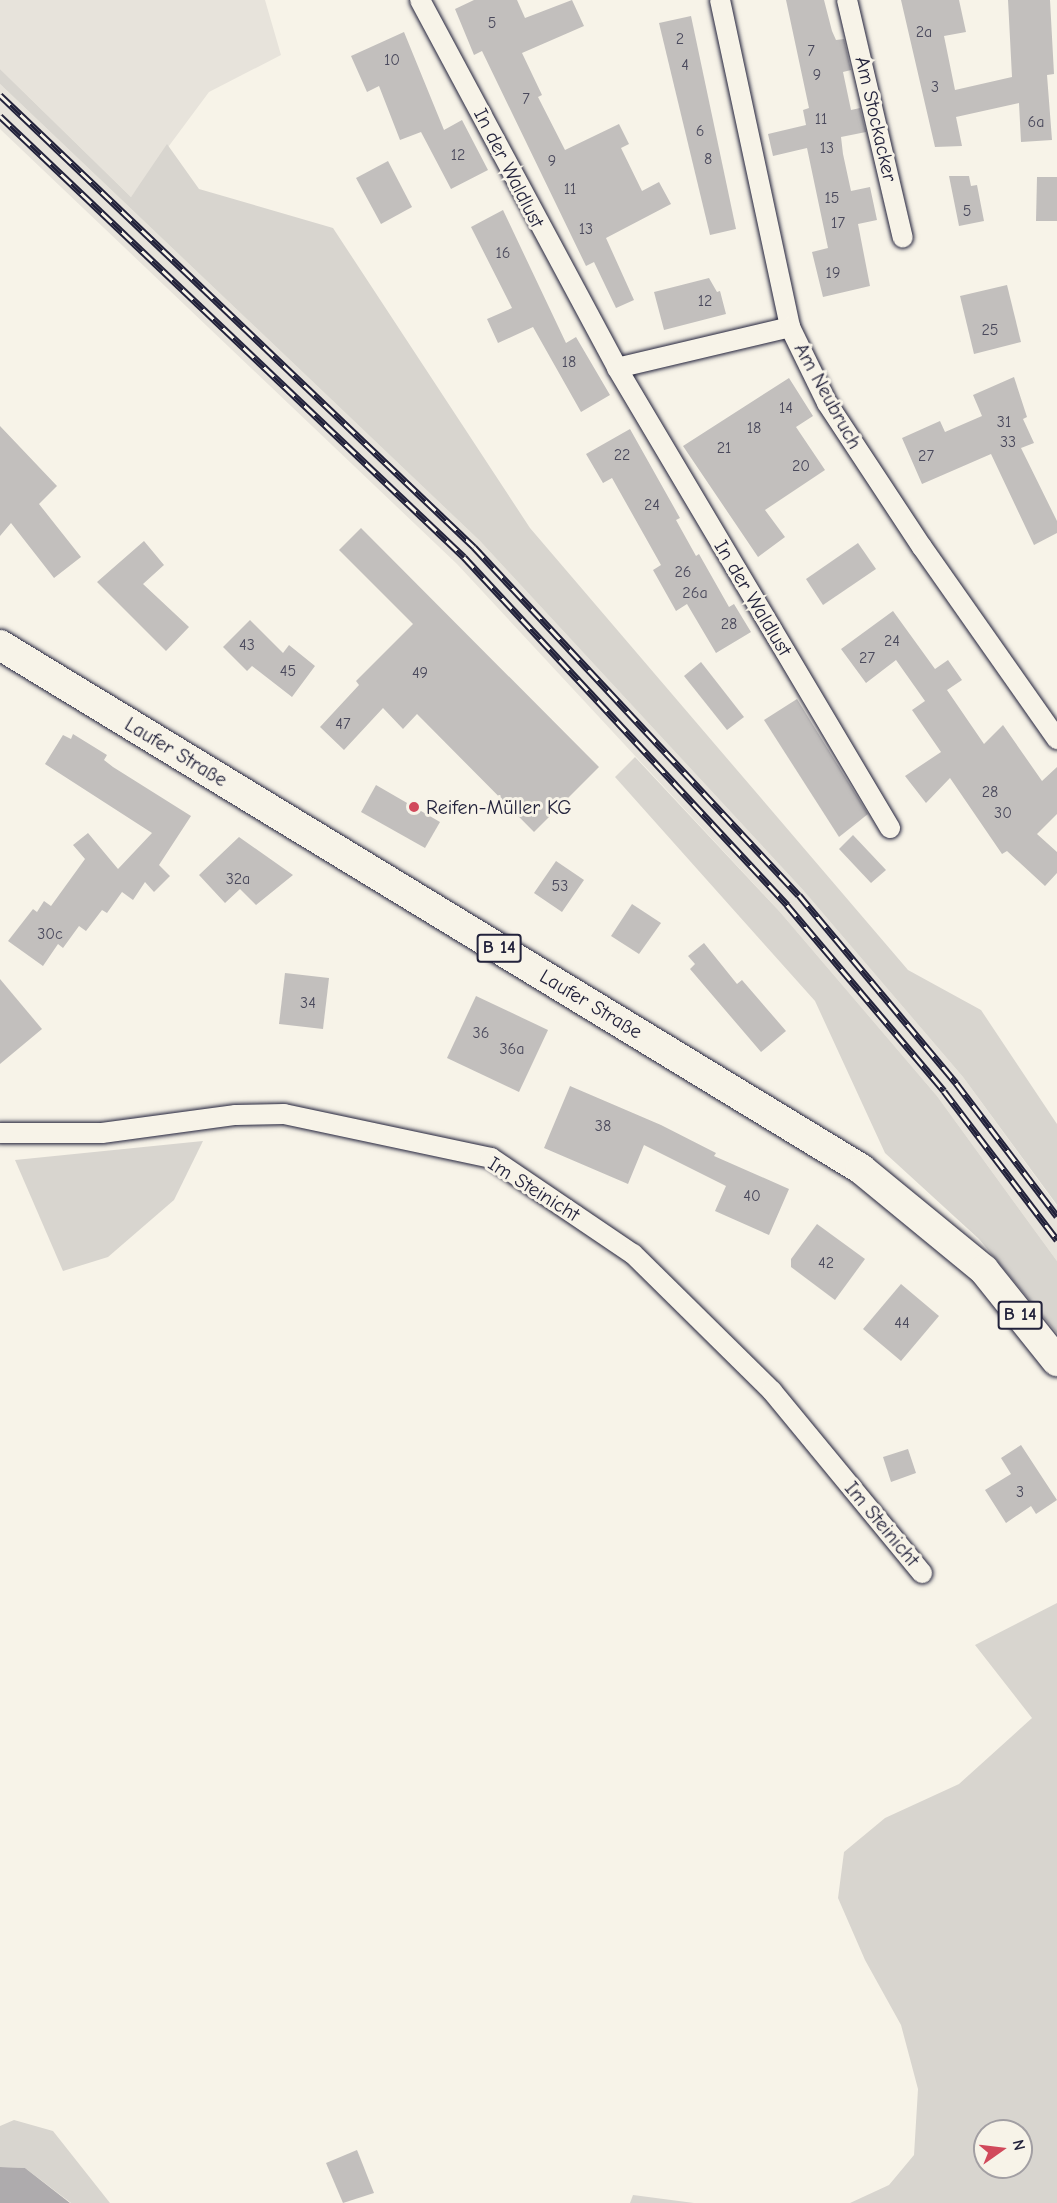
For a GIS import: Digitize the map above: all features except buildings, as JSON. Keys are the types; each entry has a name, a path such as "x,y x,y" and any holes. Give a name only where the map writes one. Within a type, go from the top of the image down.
{"main road":[{"name":"Laufer Straße","path":"0,645 861,1169 984,1270 1057,1361"}],"street":[{"name":"In der Waldlust","path":"420,0 616,368 890,828"},
{"name":"Am Neubruch","path":"720,0 790,327 827,403 922,547 1057,739"},
{"name":"Am Stockacker","path":"847,0 903,238"},
{"path":"616,368 790,327"},
{"name":"Im Steinicht","path":"0,1133 102,1133 236,1115 284,1114 491,1158 633,1254 772,1390 922,1573"}],"shaded area":[{"path":"0,0 265,0 281,55 209,92 131,197 0,69"},
{"path":"0,69 131,197 167,144 199,189 333,228 530,528 908,970 981,1010 1057,1124 1057,1205 963,1077 803,890 480,541 0,84"},
{"path":"0,84 480,541 803,890 963,1077 1057,1206 1057,1261 937,1096 780,912 457,564 0,129"},
{"path":"635,757 780,912 937,1096 1057,1261 1057,1333 979,1239 885,1153 815,1001 615,777"},
{"path":"203,1141 174,1200 108,1257 63,1271 15,1160"},
{"path":"1057,1603 1057,2203 850,2203 889,2185 914,2155 918,2089 901,2025 865,1960 838,1898 844,1852 885,1818 959,1784 1032,1718 975,1645"},
{"path":"14,2120 53,2131 110,2203 71,2203 25,2168 0,2167 0,2126"},
{"path":"0,2167 25,2168 70,2203 0,2203"},
{"path":"633,2195 694,2203 630,2203"}],"railway":[{"path":"0,95 474,547 799,895 956,1083 1057,1216"},
{"path":"0,116 464,557 787,905 944,1091 1057,1240"}],"place":[{"name":"Reifen-Müller KG","path":"414,807"}]}
